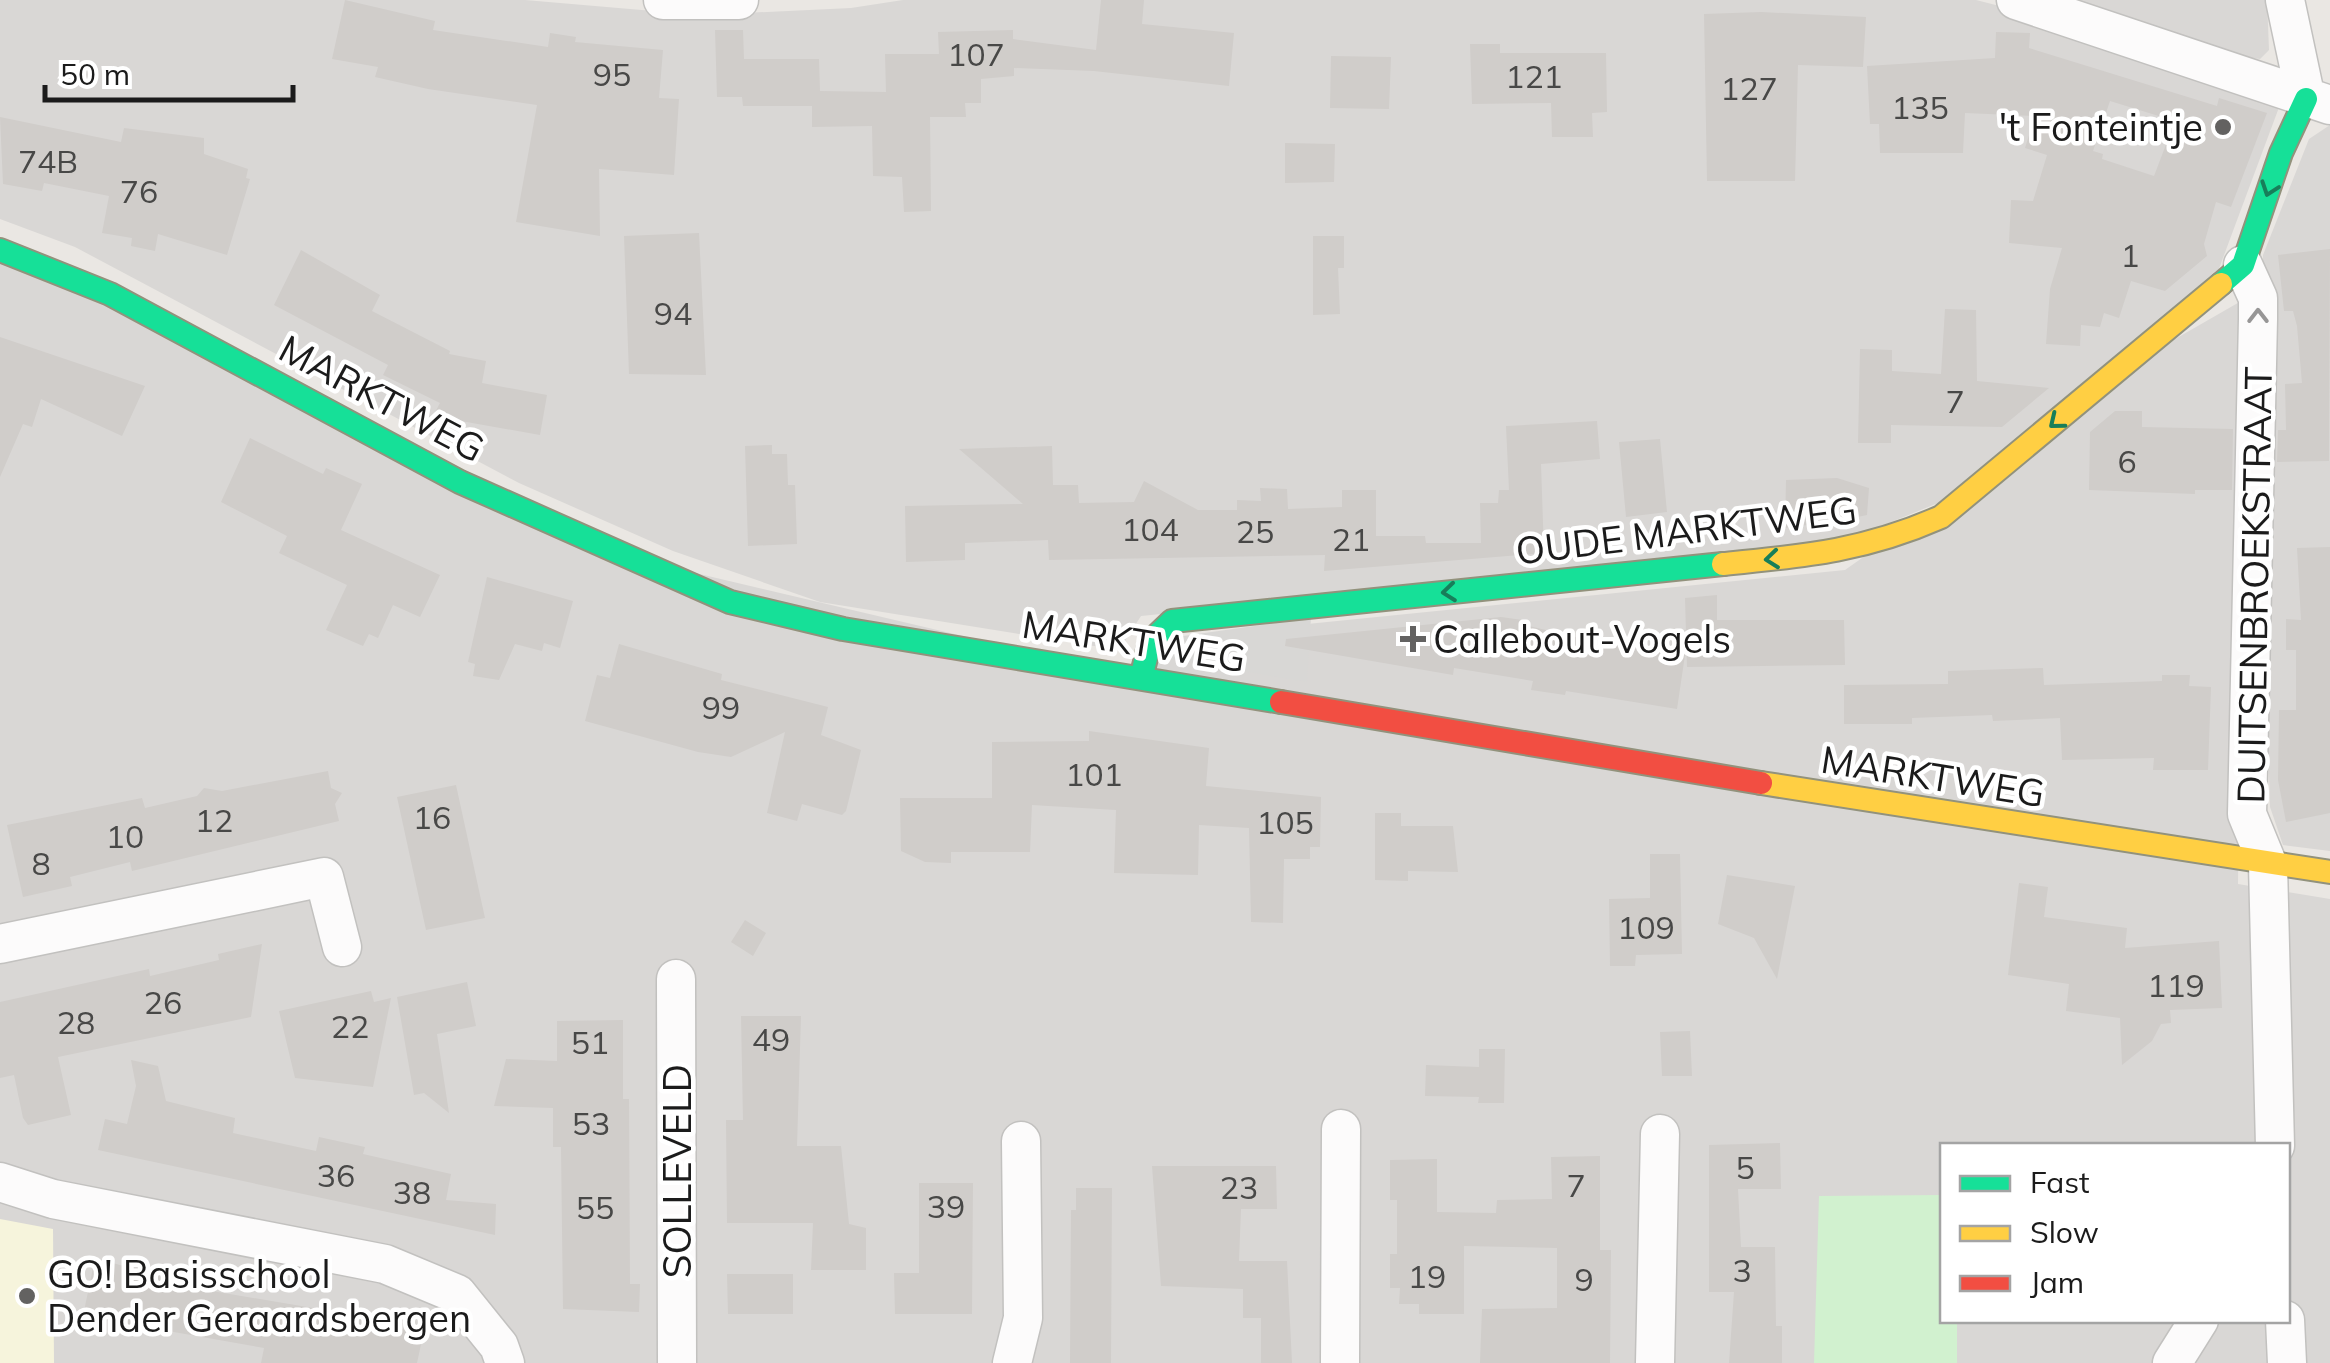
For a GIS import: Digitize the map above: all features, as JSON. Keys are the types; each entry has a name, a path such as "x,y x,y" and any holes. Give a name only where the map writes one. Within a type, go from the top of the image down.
{"street":[{"path":"662,0 740,0"},
{"path":"2016,0 2318,102"},
{"path":"2285,0 2318,102"},
{"path":"2244,265 2282,153 2318,102"},
{"name":"MARKTWEG","path":"0,250 110,294 460,482 730,602 843,629 2268,865 2330,872"},
{"name":"OUDE MARKTWEG","path":"1141,678 1150,642 1172,621 1832,553 1887,541 1940,517 2244,265"},
{"name":"DUITSENBROEKSTRAAT","path":"2244,265 2258,298 2248,814 2268,865 2275,1143"},
{"path":"0,944 324,878 342,947"},
{"name":"SOLLEVELD","path":"676,979 677,1363"},
{"path":"1340,1129 1340,1363"},
{"path":"1655,1363 1660,1134"},
{"path":"1012,1363 1023,1318 1021,1141"},
{"path":"0,1182 53,1199 385,1264 457,1294 499,1346 505,1363"},
{"path":"2172,1363 2197,1323"},
{"path":"2285,1323 2287,1363"}],"shaded area":[{"path":"0,0 525,0 700,15 851,8 903,0 1976,0 2055,20 2281,102 2217,274 1938,503 1832,546 1141,616 1119,650 820,602 673,551 519,483 75,247 0,219"},
{"path":"2063,0 2267,0 2269,50 2260,59 2237,56"},
{"path":"2330,125 2330,851 2283,845 2270,807 2264,594 2263,255 2309,139"},
{"path":"0,250 615,554 1141,678 1169,638 1845,570 2163,346 2243,300 2238,884 2330,899 2330,1363 0,1363"},
{"path":"1311,618 1307,682 1166,658 1169,638"},
{"name":"GO! Basisschool Dender Geraardsbergen","path":"0,1219 53,1229 54,1363 0,1363"}],"green space":[{"path":"1940,1195 1940,1323 1957,1323 1957,1363 1814,1363 1819,1196"}],"building":[{"path":"345,0 435,21 433,30 548,47 550,33 576,37 575,42 663,50 659,98 679,99 674,175 599,169 600,236 516,222 537,105 428,89 375,77 378,67 332,59"},
{"path":"1101,0 1144,0 1142,24 1234,33 1229,86 1094,71 1014,68 1014,76 981,79 981,103 965,103 966,117 930,117 931,211 904,212 902,177 873,176 872,126 812,127 812,106 743,106 742,97 717,97 715,30 743,30 744,59 819,59 820,91 886,92 885,54 939,54 938,32 1013,30 1013,39 1096,50"},
{"path":"1761,12 1866,17 1863,67 1798,65 1795,181 1707,181 1704,14"},
{"path":"1996,32 2030,33 2029,48 2217,106 2219,98 2267,113 2231,207 2216,202 2204,244 2207,256 2165,291 2131,281 2119,318 2104,313 2100,327 2081,325 2080,346 2046,344 2050,289 2062,248 2009,243 2011,200 2033,201 2047,155 2025,148 2035,116 1965,113 1963,153 1880,153 1879,124 1870,124 1867,66 1995,58","holes":["2110,101 2175,121 2154,176 2102,159 2103,154 2093,151"]},
{"path":"1470,44 1500,44 1500,53 1606,53 1607,112 1592,113 1593,137 1552,137 1551,103 1472,104"},
{"path":"1331,56 1391,57 1389,109 1330,108"},
{"path":"0,117 121,142 124,128 204,138 204,154 248,169 246,178 250,179 227,255 158,234 155,251 131,246 132,238 102,233 109,196 44,183 42,191 3,184"},
{"path":"1285,143 1335,144 1334,182 1285,183"},
{"path":"699,233 706,375 629,374 624,236"},
{"path":"1313,236 1344,236 1344,268 1338,268 1340,314 1313,315"},
{"path":"2330,249 2329,461 2277,462 2278,430 2286,430 2285,384 2302,383 2297,326 2293,311 2284,311 2278,255"},
{"path":"301,250 380,295 372,311 450,351 449,354 486,361 482,383 547,395 540,435 461,421 456,431 432,418 440,403 383,375 388,365 274,305"},
{"path":"1945,309 1976,310 1977,381 2049,388 2002,427 1891,425 1891,443 1858,443 1860,349 1892,350 1892,371 1941,374"},
{"path":"0,337 145,386 122,436 41,399 32,427 23,424 0,477"},
{"path":"2115,411 2142,411 2142,427 2233,429 2232,490 2195,490 2195,494 2089,490 2090,432"},
{"path":"1597,421 1600,459 1541,464 1544,553 1324,571 1325,555 1049,560 1048,540 965,543 965,560 906,562 905,506 1023,504 959,449 1052,446 1053,485 1078,485 1079,503 1134,502 1144,481 1198,510 1237,510 1237,500 1261,501 1260,488 1287,489 1288,509 1342,507 1342,490 1376,490 1376,536 1425,536 1426,543 1481,543 1480,503 1498,503 1499,490 1509,490 1506,426"},
{"path":"250,438 323,474 326,468 362,484 341,530 440,575 420,617 393,605 378,638 369,634 363,646 326,630 347,585 279,553 287,536 221,502"},
{"path":"1660,439 1667,512 1626,517 1619,442"},
{"path":"772,445 772,454 787,454 788,485 795,485 797,544 748,546 745,446"},
{"path":"1837,478 1869,488 1867,515 1848,519 1838,516 1838,521 1785,528 1786,480"},
{"path":"2330,547 2330,813 2286,822 2278,780 2279,710 2296,710 2296,650 2286,650 2286,619 2301,620 2297,548"},
{"path":"487,577 573,601 560,648 544,643 542,651 515,644 499,680 473,676 475,664 468,662"},
{"path":"1717,595 1717,620 1844,620 1845,665 1687,667 1685,598"},
{"path":"1501,617 1530,621 1529,626 1575,637 1685,655 1677,709 1566,691 1565,695 1531,690 1533,681 1454,668 1453,675 1285,646 1286,639"},
{"path":"619,644 722,674 721,680 828,707 821,735 861,750 846,811 842,815 802,804 797,821 767,813 785,732 731,757 698,752 585,721 597,675 610,678"},
{"path":"2043,668 2044,685 2162,681 2162,675 2190,675 2189,686 2211,687 2208,770 2153,770 2154,758 2062,760 2060,718 1993,721 1992,715 1912,718 1912,724 1844,724 1844,685 1948,684 1948,671"},
{"path":"1089,731 1209,748 1206,786 1321,797 1320,847 1310,847 1310,859 1284,859 1283,923 1251,922 1249,828 1199,825 1198,875 1114,873 1116,810 1032,805 1030,852 951,852 951,863 925,862 901,851 900,798 992,798 992,742 1089,741"},
{"path":"328,771 331,788 342,793 335,804 339,821 132,871 130,862 70,877 72,886 23,897 7,825 142,798 145,808 197,796 204,788 222,791"},
{"path":"456,785 485,918 426,930 397,797"},
{"path":"1375,813 1401,813 1401,826 1453,826 1458,872 1408,871 1408,881 1375,880"},
{"path":"1650,854 1680,854 1682,954 1636,955 1635,966 1610,966 1609,899 1650,898"},
{"path":"1727,875 1795,886 1777,979 1754,938 1718,924"},
{"path":"2019,883 2048,887 2044,917 2127,928 2125,948 2219,941 2222,1008 2170,1010 2171,1023 2161,1024 2152,1041 2122,1065 2120,1018 2066,1011 2069,984 2008,975"},
{"path":"745,920 766,933 753,956 731,942"},
{"path":"262,944 251,1017 58,1057 71,1115 28,1125 14,1075 0,1078 0,1002 149,969 150,976 219,960 218,954"},
{"path":"467,982 476,1026 437,1034 449,1113 424,1093 414,1095 397,997"},
{"path":"371,991 374,1002 391,998 373,1087 295,1078 279,1011"},
{"path":"741,1016 801,1016 797,1146 841,1146 849,1224 866,1228 866,1270 811,1270 813,1223 727,1223 726,1120 743,1120"},
{"path":"623,1020 623,1099 629,1099 630,1284 640,1284 639,1312 563,1309 561,1147 553,1147 553,1108 494,1106 506,1059 557,1061 557,1021"},
{"path":"1690,1031 1692,1076 1662,1076 1660,1032"},
{"path":"1479,1049 1505,1049 1504,1103 1478,1103 1479,1097 1425,1096 1426,1065 1479,1067"},
{"path":"131,1060 158,1066 166,1101 235,1118 233,1133 316,1151 319,1137 365,1147 363,1154 451,1174 446,1200 496,1204 495,1235 98,1150 105,1119 127,1124 136,1086"},
{"path":"1780,1143 1781,1189 1738,1189 1741,1247 1775,1247 1776,1326 1782,1326 1782,1363 1729,1363 1734,1292 1709,1292 1709,1145"},
{"path":"1600,1156 1600,1250 1611,1250 1610,1363 1480,1363 1482,1309 1557,1308 1557,1248 1464,1246 1464,1314 1419,1314 1419,1304 1399,1304 1400,1288 1390,1288 1390,1254 1397,1254 1397,1200 1390,1200 1390,1160 1437,1159 1437,1212 1496,1213 1497,1200 1552,1199 1551,1157"},
{"path":"1152,1166 1276,1166 1277,1209 1241,1209 1239,1261 1287,1261 1292,1363 1261,1363 1261,1318 1243,1318 1243,1289 1161,1286"},
{"path":"919,1183 973,1183 972,1314 895,1314 894,1273 919,1273"},
{"path":"1076,1188 1112,1188 1111,1363 1070,1363 1071,1210 1076,1210"},
{"path":"95,1258 212,1291 360,1316 423,1335 417,1363 261,1363 264,1348 83,1316"},
{"path":"727,1274 793,1274 793,1314 728,1314"}],"traffic: fast":[{"path":"2221,284 2243,265 2281,153 2306,99"},
{"path":"0,250 110,294 460,482 730,602 843,629 1281,702"},
{"path":"1141,678 1150,642 1172,621 1723,564"}],"traffic: slow":[{"path":"1723,564 1860,545 1941,517 2221,284"},
{"path":"1761,783 2330,872"}],"traffic: jam":[{"path":"1281,702 1761,783"}],"place":[{"name":"'t Fonteintje","path":"2223,127"},
{"name":"Callebout-Vogels","path":"1413,639"},
{"name":"GO! Basisschool Dender Geraardsbergen","path":"27,1296"}]}
